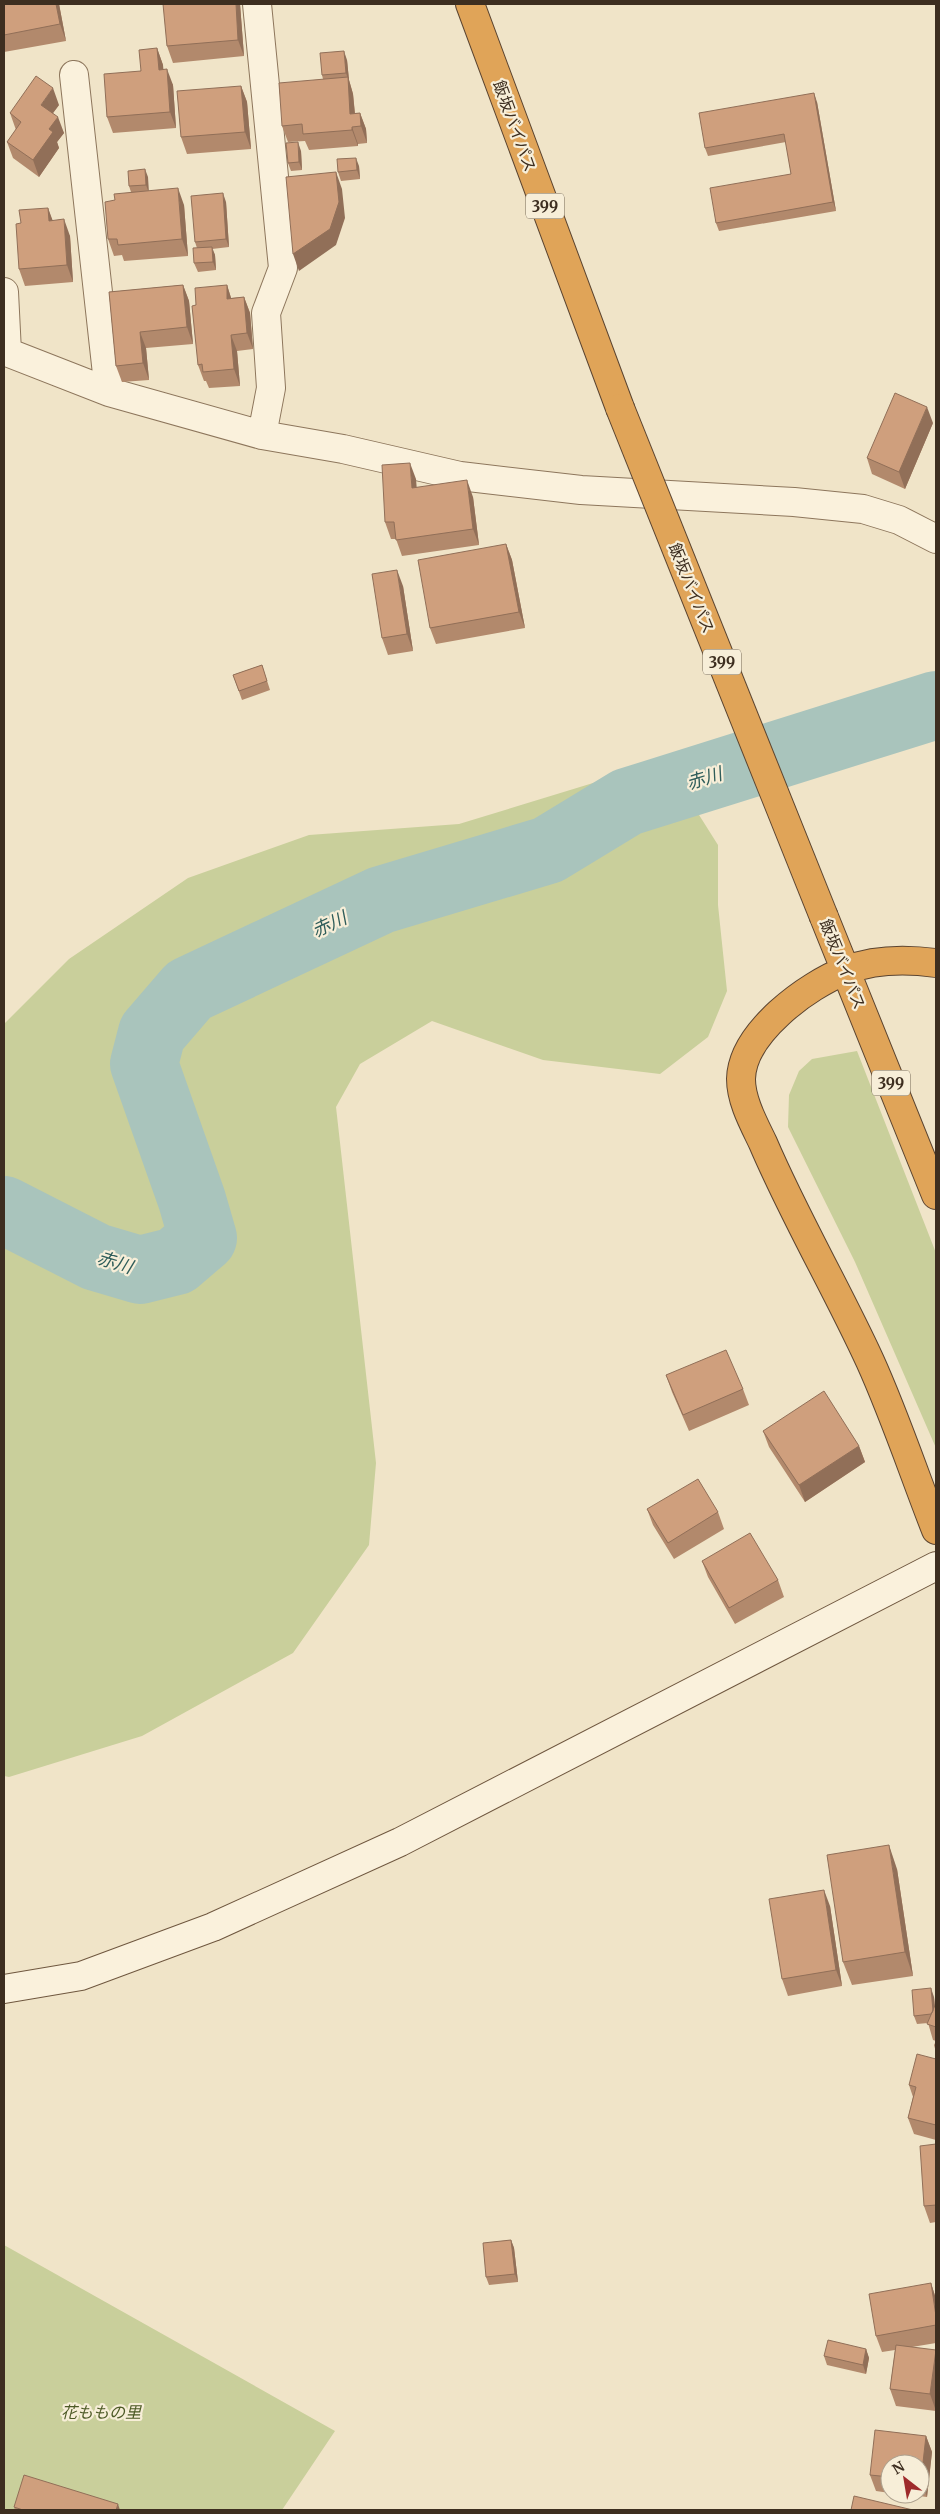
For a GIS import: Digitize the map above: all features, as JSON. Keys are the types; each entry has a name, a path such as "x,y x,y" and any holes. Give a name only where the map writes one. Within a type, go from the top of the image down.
{"highway":[{"name":"飯坂バイパス","path":"470,4 620,408 936,1196"},
{"path":"936,962 902,960 872,964 846,970 815,986 786,1007 750,1045 741,1080 746,1105 772,1164 870,1362 936,1530"}],"street":[{"path":"257,4 283,268 266,312 271,388 262,435"},
{"path":"74,75 109,392"},
{"path":"4,292 5,351 109,392 262,435 343,448 460,476 581,490 794,502 863,509 899,520 936,539"},
{"path":"4,1989 81,1976 213,1928 400,1842 936,1566"}],"green space":[{"path":"665,761 718,845 718,905 727,991 708,1037 660,1074 543,1060 432,1021 360,1064 336,1107 376,1463 369,1545 293,1653 142,1736 9,1777 4,1776 4,1024 69,959 188,878 309,835 459,824"},
{"path":"857,1051 936,1253 936,1448 855,1262 788,1127 789,1095 799,1071 812,1059"},
{"name":"花ももの里","path":"4,2245 335,2431 282,2510 4,2510"}],"building":[{"path":"4,4 56,4 60,24 4,35"},
{"path":"163,4 236,4 238,40 167,46"},
{"path":"157,48 159,70 167,69 170,112 107,117 104,74 141,71 139,50"},
{"path":"344,51 346,73 322,75 320,53"},
{"path":"36,76 53,88 41,105 58,117 49,129 53,132 33,160 7,142 21,122 10,113"},
{"path":"348,77 350,114 360,113 361,126 352,127 352,130 303,134 302,124 282,126 279,83"},
{"path":"241,86 245,132 181,137 177,91"},
{"path":"814,93 833,202 716,223 710,188 791,174 784,134 705,148 699,113"},
{"path":"298,142 299,162 288,163 286,143"},
{"path":"356,158 357,170 338,172 337,159"},
{"path":"145,169 146,185 129,186 128,171"},
{"path":"336,172 339,202 330,229 293,254 286,177"},
{"path":"178,188 182,239 118,245 117,239 108,239 105,202 115,200 114,194"},
{"path":"223,193 226,239 195,242 191,196"},
{"path":"48,208 49,221 64,219 67,265 19,269 16,224 21,223 19,210"},
{"path":"212,247 213,262 194,263 193,248"},
{"path":"183,285 187,327 140,332 143,363 116,366 109,292"},
{"path":"227,285 227,299 244,297 247,333 231,335 234,369 203,372 202,364 198,365 192,306 196,305 195,288"},
{"path":"895,393 927,407 899,472 867,458"},
{"path":"410,463 412,488 467,480 473,529 396,540 394,522 385,522 382,465"},
{"path":"506,544 519,612 430,628 418,560"},
{"path":"397,570 407,634 382,638 372,574"},
{"path":"262,665 267,681 239,691 233,675"},
{"path":"726,1350 743,1389 683,1415 666,1375"},
{"path":"824,1391 859,1446 799,1485 763,1431"},
{"path":"698,1479 718,1512 668,1543 647,1509"},
{"path":"750,1533 778,1580 729,1608 702,1561"},
{"path":"889,1845 905,1952 843,1962 827,1855"},
{"path":"824,1890 836,1970 782,1979 769,1899"},
{"path":"931,1988 933,2011 931,2014 914,2016 912,1990"},
{"path":"936,2003 936,2027 927,2024"},
{"path":"917,2054 936,2059 936,2125 908,2118 916,2087 909,2085"},
{"path":"936,2144 936,2205 924,2206 920,2146"},
{"path":"511,2240 515,2274 486,2277 483,2243"},
{"path":"931,2283 936,2325 876,2336 869,2294"},
{"path":"828,2340 866,2349 863,2365 824,2356"},
{"path":"896,2345 936,2350 930,2394 890,2389"},
{"path":"875,2430 926,2436 924,2454 880,2454 880,2476 870,2475"},
{"path":"24,2475 118,2504 116,2510 23,2510 14,2507"},
{"path":"854,2496 880,2502 880,2504 913,2510 851,2510"}],"waterway":[{"name":"赤川","path":"4,1210 96,1257 140,1270 176,1261 203,1238 192,1200 144,1064 152,1033 189,990 381,900 548,850 627,802 936,705"}]}
